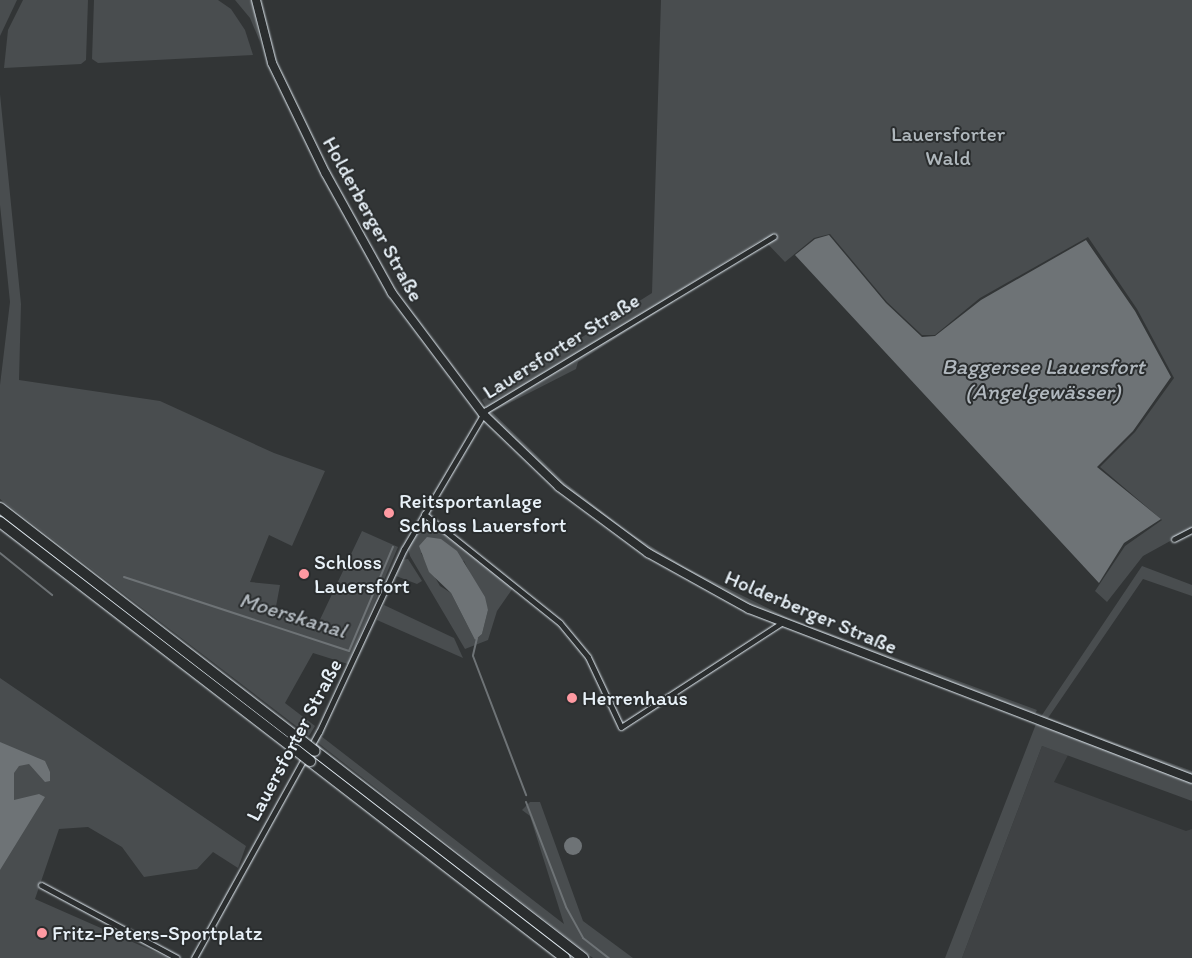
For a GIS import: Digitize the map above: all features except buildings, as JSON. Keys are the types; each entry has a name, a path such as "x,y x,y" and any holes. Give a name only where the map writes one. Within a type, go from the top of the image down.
{"highway":[{"path":"0,508 582,958"},
{"path":"0,522 565,958"}],"main road":[{"name":"Holderberger Straße","path":"256,0 272,62 364,248 414,327 483,414 559,487 625,538 683,574 781,623 1192,779"}],"street":[{"name":"Lauersforter Straße","path":"194,958 319,732 424,514 483,414 774,236"},
{"path":"424,514 560,623 588,657 622,728 781,623"},
{"path":"1174,539 1192,530"},
{"path":"41,885 177,958"}],"shaded area":[{"path":"1042,746 1068,755 1054,782 1186,831 1192,829 1192,958 962,958"}],"green space":[{"path":"0,0 17,0 0,36"},
{"path":"23,0 88,0 86,60 81,64 4,68 8,30"},
{"path":"94,0 218,0 231,9 245,30 253,55 98,63 92,59"},
{"path":"235,0 252,0 260,42 250,18"},
{"name":"Lauersforter Wald","path":"661,0 1192,0 1192,529 1143,556 1107,602 1095,591 1125,546 1162,520 1100,467 1135,432 1174,378 1137,309 1088,237 980,298 935,335 922,335 887,302 830,234 814,238 785,262 763,239 672,295 673,302 578,362 576,369 492,412 564,482 628,532 686,568 788,618 1037,710 1035,714 748,605 648,549 559,483 494,421 482,400 652,293"},
{"path":"0,94 21,304 19,380 160,401 274,453 325,471 292,546 269,535 250,582 280,585 275,612 315,630 362,531 398,547 348,664 313,653 285,703 315,726 309,736 0,499 0,385 10,302 0,205"},
{"path":"427,519 513,588 497,611 488,640 465,649 410,556 408,548","holes":["421,553 464,561 488,610 482,634 475,640 451,593 440,586"]},
{"path":"408,559 422,581 417,584 396,576 402,560"},
{"path":"1142,566 1192,585 1192,596 1143,579 1048,718 1192,771 1192,775 1040,718"},
{"path":"384,605 454,638 463,658 377,620"},
{"path":"0,678 246,846 238,868 213,852 197,869 144,877 122,847 88,827 59,829 35,899 169,958 0,958"},
{"path":"1036,724 1192,782 1192,801 1042,746 962,958 945,958"},
{"path":"321,736 564,924 530,816 522,810 530,802 540,802 583,921 633,958 593,958 317,742"}],"water":[{"name":"Baggersee Lauersfort (Angelgewässer)","path":"829,235 886,303 922,337 935,336 981,300 1086,240 1135,311 1171,377 1133,431 1097,467 1161,519 1124,543 1099,583 795,255 815,239"},
{"path":"427,537 441,539 457,551 485,597 488,610 482,634 475,640 451,593 429,572 419,546"},
{"path":"0,742 45,761 50,772 50,781 45,782 29,764 19,766 14,773 14,800 39,794 45,797 0,870"},
{"path":"569,837 577,837 582,842 580,853 569,855 564,850 564,842"}],"waterway":[{"name":"Moerskanal","path":"124,577 349,651 393,547"},
{"name":"Moerskanal","path":"0,553 52,595"},
{"name":"Moerskanal","path":"477,638 473,656 526,795"},
{"name":"Moerskanal","path":"526,802 566,907 583,938 609,958"}],"place":[{"name":"Reitsportanlage Schloss Lauersfort","path":"389,513"},
{"name":"Schloss Lauersfort","path":"304,574"},
{"name":"Herrenhaus","path":"572,698"},
{"name":"Fritz-Peters-Sportplatz","path":"42,933"}]}
